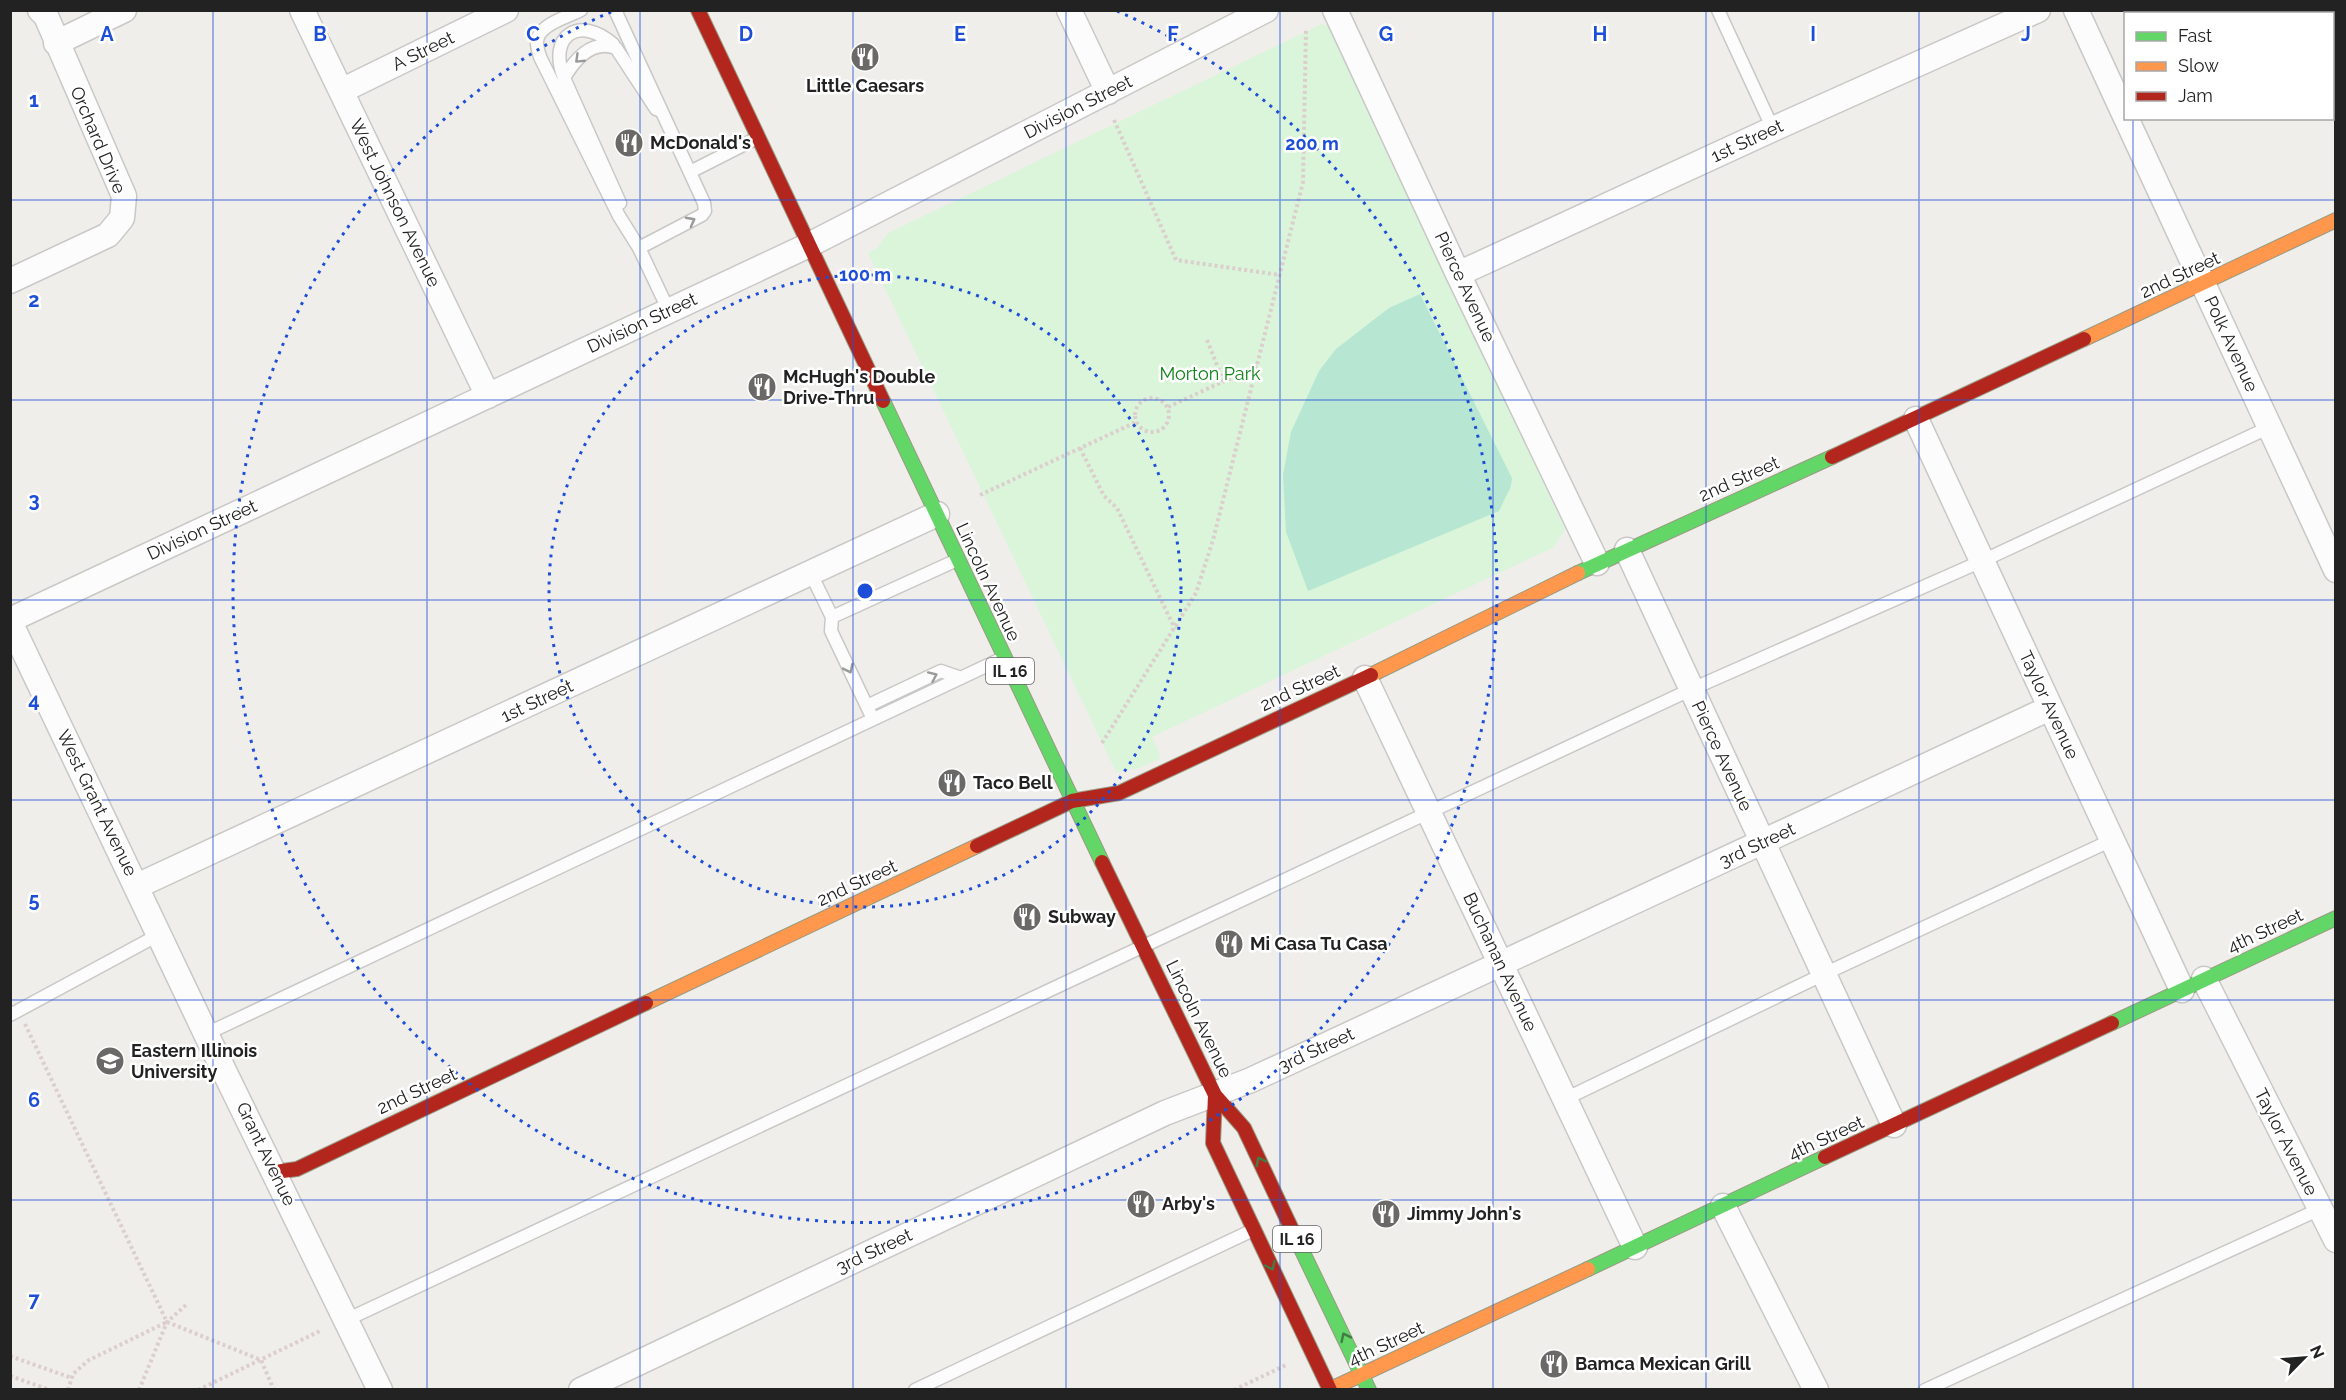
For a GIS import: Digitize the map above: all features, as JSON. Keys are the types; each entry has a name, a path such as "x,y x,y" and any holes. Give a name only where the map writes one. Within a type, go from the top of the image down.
{"street":[{"path":"56,43 124,10"},
{"name":"West Johnson Avenue","path":"302,10 488,396"},
{"name":"A Street","path":"341,91 506,10"},
{"name":"IL 16","path":"698,10 809,245"},
{"path":"1069,10 1108,92"},
{"name":"Division Street","path":"10,621 809,245 1266,10"},
{"name":"Pierce Avenue","path":"1335,10 1458,274 1597,563"},
{"name":"1st Street","path":"1458,274 2038,10"},
{"name":"Polk Avenue","path":"2076,10 2124,114"},
{"name":"Orchard Drive","path":"10,281 108,235 122,218 124,196 56,43 48,12"},
{"name":"Polk Avenue","path":"2127,120 2270,427 2330,543 2336,570"},
{"name":"2nd Street","path":"275,1172 297,1169 1072,801 1119,793 1365,678 1597,563 1916,419 2336,220"},
{"name":"Lincoln Avenue","path":"809,245 1072,801 1215,1095 1244,1128 1370,1389"},
{"name":"Taylor Avenue","path":"1916,419 2182,990"},
{"name":"1st Street","path":"137,886 937,514"},
{"name":"Pierce Avenue","path":"1627,550 1894,1125"},
{"name":"West Grant Avenue","path":"10,621 137,886"},
{"name":"Buchanan Avenue","path":"1365,678 1635,1247"},
{"name":"3rd Street","path":"581,1389 1165,1113 1215,1095 1501,965 2050,708"},
{"name":"Grant Avenue","path":"137,886 206,1034 380,1389"},
{"name":"4th Street","path":"1330,1389 2336,918"},
{"name":"Taylor Avenue","path":"2205,979 2336,1240"},
{"name":"Lincoln Avenue","path":"1215,1095 1213,1143 1330,1389"},
{"path":"1723,1206 1816,1389"}],"lane":[{"path":"581,10 545,28 538,35 537,44 540,57 669,311"},
{"path":"615,10 704,202 705,211 639,248"},
{"path":"1718,10 1773,129"},
{"path":"619,216 620,207 616,191 564,78 559,63 560,44 568,34 582,30 598,34 616,48 656,109 661,111"},
{"path":"564,78 574,64 597,45 606,44 616,48"},
{"path":"690,172 758,137"},
{"path":"346,1320 1692,689 1982,561 2270,427"},
{"path":"832,617 958,560"},
{"path":"811,574 832,617 831,631 873,719"},
{"path":"206,1034 1004,658"},
{"path":"867,706 941,671 961,678"},
{"path":"1565,1099 1824,974 2112,840"},
{"path":"15,1013 160,934"},
{"path":"1925,1389 2320,1209"},
{"path":"915,1389 1254,1230"}],"path":[{"path":"1102,743 1196,593 1213,540 1303,182 1306,30"},
{"path":"1114,120 1176,260 1280,274"},
{"path":"1206,340 1224,383"},
{"path":"1168,407 1257,366"},
{"path":"1148,398 1160,399 1168,407 1170,418 1160,431 1149,432 1136,422 1138,405 1148,398"},
{"path":"980,495 1136,422"},
{"path":"1080,448 1104,496 1117,508 1175,629"},
{"path":"15,1013 167,1322 261,1360 274,1389"},
{"path":"68,1389 73,1374 89,1360 167,1322 187,1304"},
{"path":"139,1389 167,1322"},
{"path":"198,1389 322,1330"},
{"path":"10,1356 72,1378"},
{"path":"1234,1389 1292,1363"},
{"path":"10,1376 50,1389"}],"green space":[{"name":"Morton Park","path":"1322,24 1331,27 1565,529 1554,547 1152,737 1160,755 1159,759 1140,768 1116,772 868,253 877,248 888,233"},
{"path":"1420,294 1512,478 1511,486 1499,511 1308,591 1286,532 1283,475 1291,432 1319,371 1336,349 1389,308"}],"traffic: fast":[{"path":"883,401 1102,862"},
{"path":"1578,573 1832,457"},
{"path":"2112,1023 2336,918"},
{"path":"1588,1269 1825,1157"},
{"path":"1294,1234 1369,1390"}],"traffic: slow":[{"path":"2084,339 2336,220"},
{"path":"1371,675 1578,573"},
{"path":"646,1003 977,846"},
{"path":"1335,1387 1588,1269"}],"traffic: jam":[{"path":"698,10 883,401"},
{"path":"1832,457 2084,339"},
{"path":"977,846 1072,801 1119,793 1371,675"},
{"path":"1102,862 1215,1095 1244,1128 1294,1234"},
{"path":"275,1172 297,1169 646,1003"},
{"path":"1825,1157 2112,1023"},
{"path":"1215,1095 1213,1143 1330,1390"}],"place":[{"name":"Little Caesars","path":"865,57"},
{"name":"McDonald's","path":"629,143"},
{"name":"McHugh's Double Drive-Thru","path":"762,387"},
{"name":"Taco Bell","path":"952,783"},
{"name":"Subway","path":"1027,917"},
{"name":"Mi Casa Tu Casa","path":"1229,944"},
{"name":"Eastern Illinois University","path":"110,1061"},
{"name":"Arby's","path":"1141,1204"},
{"name":"Jimmy John's","path":"1386,1214"},
{"name":"Bamca Mexican Grill","path":"1554,1364"}]}
